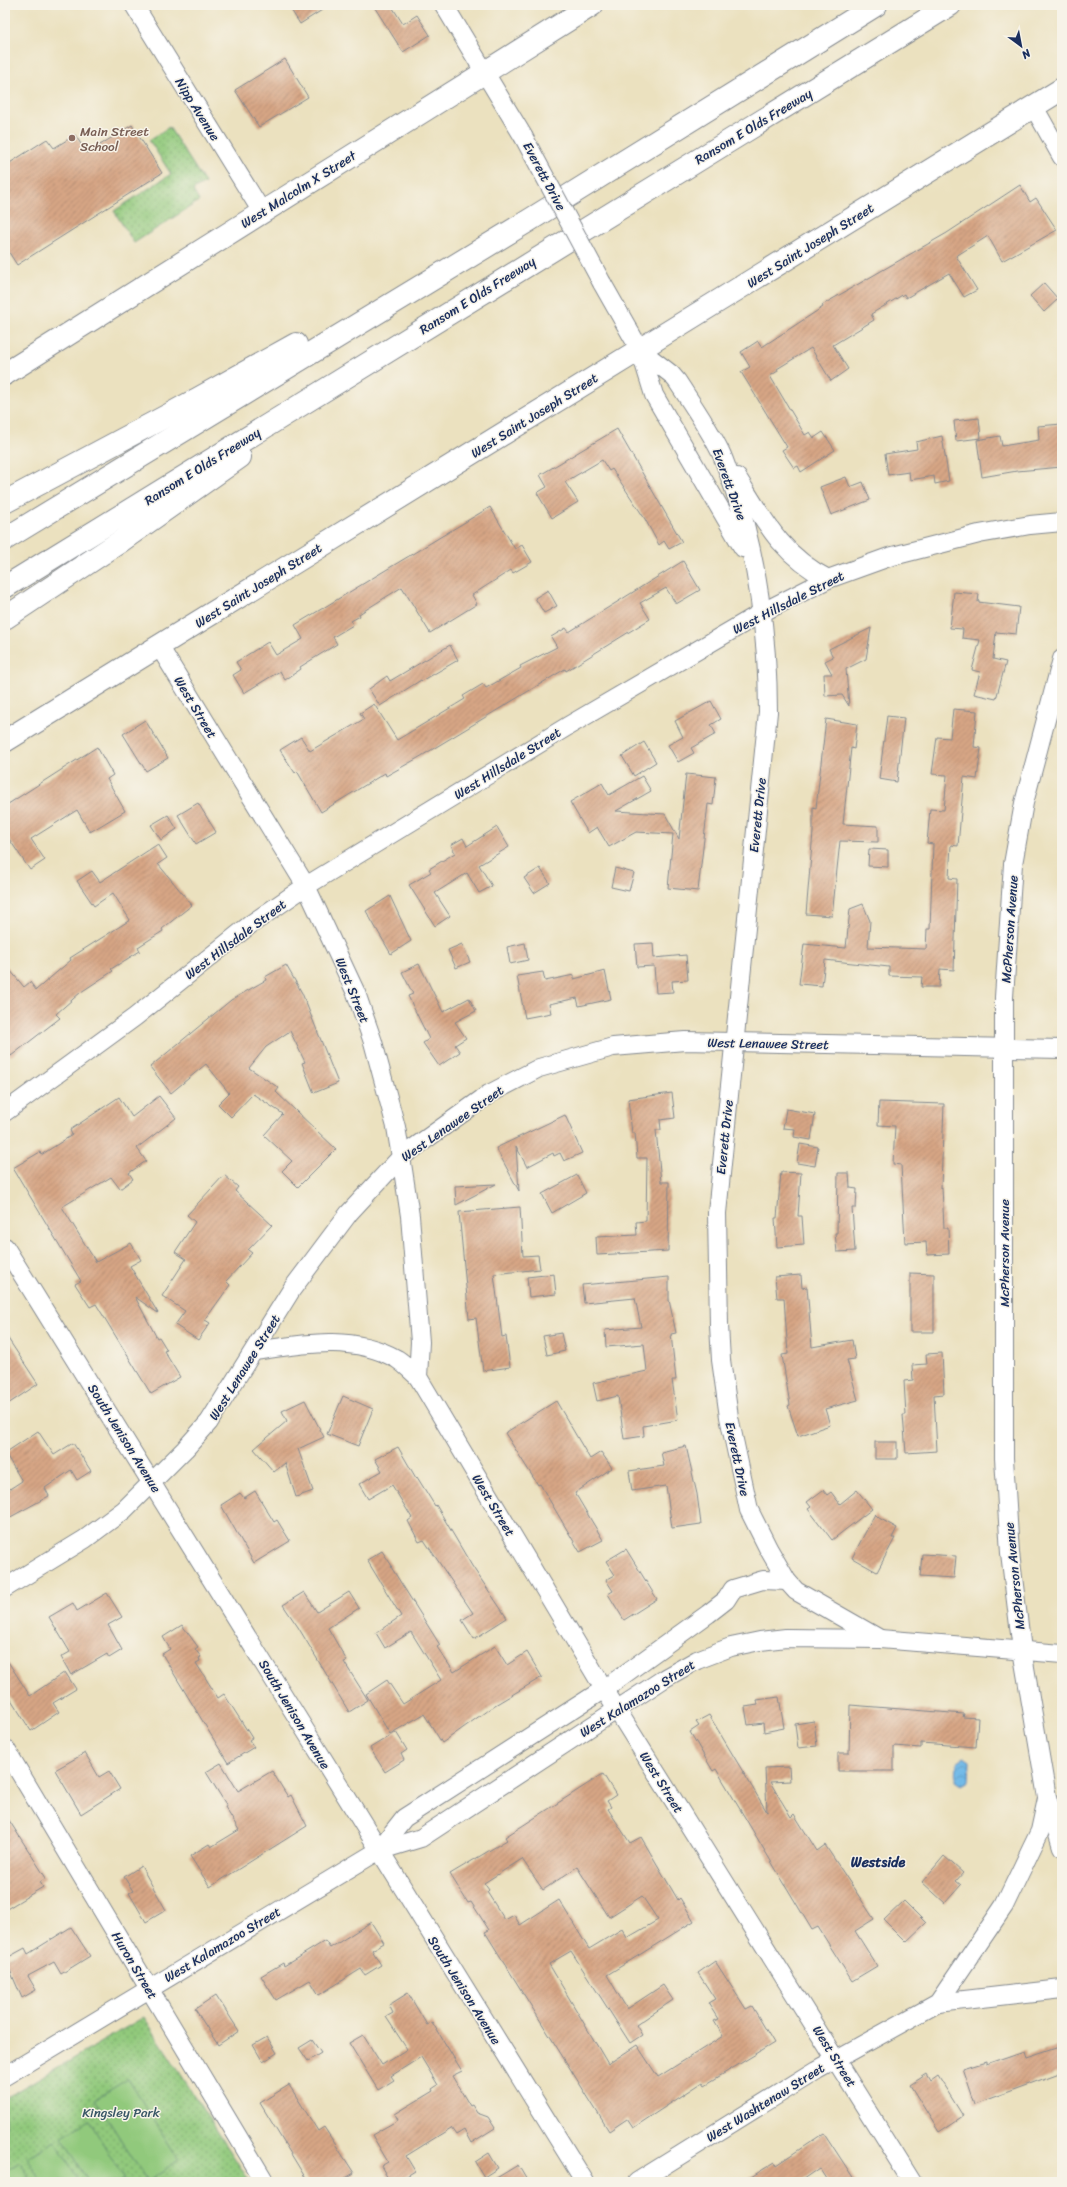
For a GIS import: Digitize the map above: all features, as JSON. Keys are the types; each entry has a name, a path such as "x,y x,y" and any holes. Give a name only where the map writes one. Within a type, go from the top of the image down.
{"main road":[{"name":"West Malcolm X Street","path":"5,374 592,5"},
{"path":"5,539 516,228 876,5"},
{"name":"Ransom E Olds Freeway","path":"5,587 950,5"},
{"name":"West Saint Joseph Street","path":"5,741 1062,89"},
{"path":"5,502 265,362 348,313 432,267 516,228"},
{"path":"5,618 179,501 259,442 417,332"}],"street":[{"name":"Nipp Avenue","path":"134,5 262,212"},
{"name":"Everett Drive","path":"444,5 523,136 602,283 640,350 654,395 734,529 754,573"},
{"path":"1034,106 1062,157"},
{"name":"Everett Drive","path":"640,350 671,374 677,381 721,452 739,504 754,573 768,669 768,712 716,1212 721,1360 729,1417 749,1510 788,1581 796,1591 880,1639"},
{"path":"721,452 784,548 811,571 828,580"},
{"name":"West Hillsdale Street","path":"5,1112 135,1017 251,924 306,886 568,726 761,613 828,580 889,557 979,534 1030,525 1062,522"},
{"name":"West Street","path":"159,646 306,886 358,1000 373,1042 396,1127 410,1216 420,1334 418,1377"},
{"name":"McPherson Avenue","path":"1062,659 1024,803 1013,864 1004,997 1004,1458 1010,1553 1022,1650 1048,1798 1062,1847"},
{"name":"West Lenawee Street","path":"5,1588 85,1539 124,1510 153,1482 209,1422 255,1351 292,1289 350,1213 401,1157 489,1094 538,1068 613,1047 685,1041 1062,1048"},
{"name":"South Jenison Avenue","path":"5,1247 153,1482 378,1851 585,2182"},
{"name":"West Street","path":"255,1351 317,1342 346,1344 372,1349 398,1360 418,1377 616,1709 836,2058 912,2182"},
{"name":"West Kalamazoo Street","path":"378,1851 404,1818 604,1689 708,1614 726,1600 733,1589 762,1580 788,1581"},
{"name":"West Kalamazoo Street","path":"5,2076 378,1851 427,1834 616,1709 697,1660 731,1647 760,1641 786,1638 880,1639 1062,1654"},
{"name":"Huron Street","path":"5,1748 265,2182"},
{"name":"West Washtenaw Street","path":"938,2003 1004,1906 1040,1831 1048,1798"},
{"name":"West Washtenaw Street","path":"637,2182 836,2058 938,2003 1062,1989"}],"green space":[{"path":"169,127 205,183 193,190 199,201 134,243 114,211 171,174 149,140"},
{"name":"Kingsley Park","path":"144,2017 250,2182 5,2182 5,2098"},
{"path":"128,2079 179,2160 147,2181 95,2099"},
{"path":"89,2120 124,2179 119,2182 89,2182 62,2137"},
{"path":"55,2141 80,2182 42,2182 27,2157"},
{"path":"20,2162 33,2182 5,2182 5,2171"}],"water":[{"path":"964,1757 970,1761 969,1781 962,1785 956,1781 957,1762"}],"building":[{"path":"288,5 330,5 300,24"},
{"path":"373,5 391,5 403,24 417,15 430,35 403,52"},
{"path":"285,59 308,97 259,127 235,90"},
{"path":"132,125 162,173 17,265 5,246 5,166 47,139 54,148 75,135 87,153"},
{"path":"1020,185 1030,202 1036,198 1057,230 1002,261 988,236 956,256 977,290 964,297 949,273 906,298 904,294 871,314 874,320 833,345 848,369 831,381 811,348 777,369 778,371 770,376 805,435 810,432 814,438 823,432 835,450 801,472 798,466 794,468 782,450 787,447 741,372 750,367 741,352 758,341 762,347 823,307 822,305 947,233"},
{"path":"1044,283 1058,299 1044,312 1030,296"},
{"path":"979,418 981,438 956,441 954,421"},
{"path":"1062,424 1062,467 1017,471 982,477 977,440 1000,436 1002,446 1039,440 1038,426"},
{"path":"617,429 682,542 669,549 664,541 659,545 645,519 612,469 609,471 602,460 565,482 578,502 552,518 537,493 547,487 540,475"},
{"path":"942,436 949,481 935,484 934,476 910,480 909,472 888,475 885,454 917,449 916,442"},
{"path":"846,477 850,487 863,482 870,500 831,515 820,487"},
{"path":"490,507 515,549 522,545 532,562 513,573 511,570 472,595 477,604 430,633 402,587 359,614 360,616 351,621 353,625 333,637 337,644 300,667 301,669 285,680 280,671 244,693 233,675 241,670 236,662 268,642 276,655 303,639 295,625"},
{"path":"683,561 700,590 676,604 666,588 640,603 650,619 566,671 565,669 418,758 386,776 385,773 321,812 297,771 295,773 280,750 301,737 310,751 364,719 360,713 374,704 397,740 465,699 463,696 483,684 486,688 521,668 520,666 557,647 551,637 566,628 569,632"},
{"path":"548,590 557,606 544,613 535,598"},
{"path":"954,592 979,594 978,602 1019,607 1016,634 996,632 993,659 1006,662 996,699 974,694 980,672 972,670 980,640 962,638 963,629 950,628"},
{"path":"871,628 866,659 846,669 849,706 842,695 825,696 824,674 832,674 825,661 833,657 829,649"},
{"path":"450,645 458,660 422,681 421,680 380,706 369,689 387,676 390,681"},
{"path":"711,701 721,719 711,725 716,734 691,748 694,753 678,762 668,745 683,737 675,721"},
{"path":"953,709 977,711 974,747 981,748 977,779 964,777 958,846 951,845 949,878 957,879 954,970 940,969 939,987 921,987 922,977 889,976 889,967 825,960 822,986 799,984 804,944 846,948 850,909 863,904 870,921 868,947 926,949 927,929 930,929 933,844 927,843 930,809 944,810 947,775 932,774 937,737 950,738"},
{"path":"887,716 904,718 897,782 879,779"},
{"path":"826,719 857,724 854,749 851,748 843,824 878,826 878,842 840,841 832,916 806,914 813,832 813,807 816,808"},
{"path":"145,720 168,758 146,771 123,734"},
{"path":"644,742 656,762 634,776 622,756"},
{"path":"97,747 113,775 107,779 125,811 90,832 77,810 31,839 45,860 30,870 5,833 5,806"},
{"path":"686,774 716,777 713,805 708,804 698,891 668,888 673,834 636,832 609,847 597,827 588,833 570,802 602,783 609,795 642,776 651,791 616,811 665,814 679,839"},
{"path":"198,803 216,832 196,844 178,815"},
{"path":"168,815 177,829 161,840 151,825"},
{"path":"497,827 509,847 479,865 492,886 479,893 467,873 435,893 450,916 435,926 409,885 431,872 429,869 455,853 451,845 463,838 467,846"},
{"path":"158,844 167,858 158,864 192,905 162,929 163,931 138,947 140,951 111,969 113,971 81,992 56,1014 60,1018 11,1056 5,1048 5,964 24,987 30,982 36,990 71,960 70,958 130,920 113,893 94,906 77,881 92,871 100,882"},
{"path":"869,849 888,850 888,867 868,866"},
{"path":"540,868 550,883 534,893 524,878"},
{"path":"615,868 634,873 629,891 611,887"},
{"path":"390,896 411,941 391,954 366,911"},
{"path":"525,943 528,960 510,964 507,947"},
{"path":"653,943 654,958 686,955 688,980 672,981 673,992 656,993 654,966 637,967 635,944"},
{"path":"462,944 470,962 456,968 448,950"},
{"path":"419,964 443,1012 469,998 476,1011 455,1022 466,1038 455,1045 460,1052 439,1066 423,1043 429,1039 408,996 413,994 402,972"},
{"path":"286,965 302,993 338,1083 314,1093 302,1063 305,1062 290,1031 266,1047 249,1068 279,1088 276,1092 336,1149 298,1187 282,1171 292,1161 264,1135 283,1114 253,1094 231,1117 218,1104 229,1093 206,1064 171,1093 150,1067 231,1000 266,980 265,977"},
{"path":"605,971 611,999 579,1006 577,998 549,1004 551,1013 525,1018 517,976 543,972 545,981 574,975 574,979"},
{"path":"672,1093 675,1118 660,1120 661,1130 656,1130 661,1182 669,1182 668,1251 597,1255 596,1237 637,1235 636,1222 646,1221 647,1158 637,1158 635,1133 632,1133 628,1099"},
{"path":"159,1096 176,1118 137,1148 146,1161 129,1173 133,1179 120,1189 111,1177 62,1207 96,1262 131,1243 141,1260 130,1266 158,1313 135,1297 157,1338 159,1337 167,1350 164,1351 180,1377 151,1394 96,1304 90,1307 75,1284 81,1281 13,1168 40,1152 41,1155 72,1135 70,1130 119,1097 132,1117"},
{"path":"879,1102 944,1104 941,1188 942,1187 944,1228 948,1228 949,1254 927,1255 926,1242 905,1243 901,1165 893,1164 895,1126 878,1125"},
{"path":"786,1109 815,1114 811,1140 794,1137 795,1129 783,1128"},
{"path":"565,1115 582,1153 564,1161 560,1153 554,1156 553,1153 527,1167 516,1146 519,1191 496,1148"},
{"path":"800,1144 818,1147 815,1166 797,1163"},
{"path":"781,1172 801,1173 798,1216 802,1216 804,1245 777,1247 775,1218 777,1218"},
{"path":"838,1173 849,1173 850,1188 857,1189 856,1208 852,1208 855,1251 837,1252 835,1233 837,1233"},
{"path":"224,1175 238,1187 235,1191 272,1225 248,1250 252,1253 226,1281 230,1285 205,1320 210,1323 198,1340 175,1325 185,1311 162,1296 186,1259 175,1252 195,1222 187,1215"},
{"path":"577,1175 586,1193 552,1213 542,1194"},
{"path":"496,1184 456,1205 455,1186"},
{"path":"520,1207 523,1256 538,1255 540,1269 494,1274 502,1337 506,1336 510,1367 483,1371 476,1318 469,1319 459,1212"},
{"path":"910,1273 934,1274 934,1332 910,1332"},
{"path":"554,1274 556,1294 529,1297 527,1277"},
{"path":"801,1275 802,1288 807,1287 812,1347 852,1340 855,1359 847,1360 858,1400 825,1409 830,1425 798,1436 788,1406 790,1405 782,1355 788,1354 784,1298 777,1298 775,1277"},
{"path":"669,1277 669,1300 676,1333 671,1334 676,1380 672,1380 678,1420 643,1426 644,1436 624,1439 618,1396 597,1401 593,1383 647,1371 644,1344 606,1347 605,1330 641,1327 635,1298 584,1303 582,1285"},
{"path":"561,1333 565,1351 547,1355 543,1336"},
{"path":"5,1334 38,1384 5,1406"},
{"path":"942,1353 944,1394 934,1395 937,1451 906,1453 903,1415 906,1415 904,1381 913,1380 912,1365 927,1364 926,1354"},
{"path":"343,1396 373,1409 358,1446 327,1434"},
{"path":"305,1400 324,1437 298,1449 313,1491 296,1497 285,1463 274,1472 254,1449 287,1421 282,1411"},
{"path":"556,1401 590,1459 601,1452 612,1468 575,1493 603,1540 580,1552 540,1484 538,1485 505,1433"},
{"path":"38,1431 54,1455 73,1443 91,1471 77,1480 71,1470 45,1488 49,1496 5,1520 5,1492 22,1481 5,1453"},
{"path":"875,1442 897,1442 897,1459 875,1459"},
{"path":"686,1446 697,1494 701,1524 672,1528 666,1486 632,1491 629,1471 664,1466 661,1452"},
{"path":"398,1447 416,1478 417,1477 435,1506 436,1505 472,1566 507,1618 474,1639 462,1620 473,1613 424,1540 419,1542 408,1521 412,1518 392,1485 368,1499 359,1484 382,1471 375,1459"},
{"path":"823,1490 827,1495 831,1492 840,1504 857,1490 872,1509 832,1540 808,1509 811,1507 807,1502"},
{"path":"255,1491 274,1522 277,1520 290,1541 254,1563 221,1505 240,1493 244,1498"},
{"path":"875,1514 879,1518 897,1528 892,1538 895,1538 877,1572 852,1558"},
{"path":"626,1549 657,1599 624,1620 608,1594 613,1591 606,1580 615,1575 606,1561"},
{"path":"382,1551 440,1645 437,1647 454,1672 495,1646 507,1665 527,1652 542,1677 495,1705 442,1743 424,1714 390,1734 366,1694 387,1680 403,1704 441,1680 411,1632 385,1648 376,1633 401,1616 367,1560"},
{"path":"922,1554 956,1556 954,1578 920,1576"},
{"path":"304,1592 317,1612 349,1592 359,1608 328,1628 347,1661 344,1662 368,1700 349,1712 298,1627 283,1605"},
{"path":"107,1593 122,1617 108,1625 122,1650 109,1658 107,1654 71,1675 61,1657 70,1652 49,1617 73,1603 77,1611"},
{"path":"182,1625 198,1647 195,1649 201,1657 199,1658 200,1661 196,1663 218,1698 224,1694 252,1738 249,1740 254,1747 228,1763 162,1654 170,1649 163,1637"},
{"path":"5,1657 30,1696 65,1672 76,1689 53,1703 59,1712 31,1731 5,1690"},
{"path":"779,1697 784,1728 764,1732 763,1723 748,1725 745,1707 758,1705 757,1700"},
{"path":"850,1705 964,1714 963,1717 978,1718 976,1747 921,1743 921,1748 894,1746 894,1771 838,1771 838,1753 849,1753"},
{"path":"709,1715 767,1812 765,1768 789,1767 790,1781 770,1782 791,1817 794,1814 817,1851 825,1845 874,1919 855,1931 877,1966 852,1981 818,1927 812,1930 716,1769 713,1771 690,1732 699,1726 696,1722"},
{"path":"814,1721 817,1746 798,1748 795,1724"},
{"path":"396,1732 407,1750 401,1754 404,1760 385,1772 370,1748"},
{"path":"85,1753 99,1777 109,1771 120,1789 81,1814 55,1770"},
{"path":"221,1763 238,1791 272,1771 288,1797 291,1795 307,1826 210,1887 190,1856 209,1844 211,1847 239,1830 225,1807 227,1806 206,1772"},
{"path":"603,1774 616,1795 607,1801 611,1807 608,1809 630,1843 641,1837 678,1900 680,1898 694,1921 607,1975 627,2009 663,1985 673,2000 636,2025 642,2035 630,2043 571,1951 549,1964 608,2064 637,2045 658,2077 723,2036 714,2021 718,2019 708,2003 715,1999 698,1973 715,1961 746,2009 752,2006 774,2043 705,2085 703,2082 633,2128 627,2119 609,2131 485,1932 489,1930 471,1902 468,1903 450,1874 507,1840 505,1837","holes":["522,1859 543,1890 577,1867 609,1917 642,1896 658,1920 627,1938 622,1929 589,1949 559,1900 520,1925 514,1915 505,1920 487,1892 489,1890 484,1883"]},
{"path":"5,1814 46,1878 40,1882 43,1887 5,1910"},
{"path":"944,1856 963,1873 956,1881 961,1885 945,1903 922,1882"},
{"path":"141,1866 166,1910 146,1922 129,1893 133,1891 124,1877"},
{"path":"904,1901 926,1923 906,1942 884,1920"},
{"path":"371,1922 384,1943 372,1950 381,1965 365,1975 361,1969 319,1995 310,1980 276,2000 261,1976 283,1963 284,1966 325,1941 330,1948"},
{"path":"71,1927 90,1956 61,1974 54,1962 28,1976 36,1990 22,1998 5,1959 25,1948 28,1954"},
{"path":"408,1993 427,2025 432,2022 462,2071 452,2076 470,2106 472,2105 477,2113 488,2117 495,2128 471,2143 464,2130 456,2135 451,2128 406,2156 415,2171 397,2182 390,2182 381,2166 388,2162 372,2135 398,2120 395,2114 433,2091 432,2089 438,2085 421,2057 391,2076 394,2080 378,2090 349,2043 363,2035 382,2065 407,2049 386,2017 393,2013 389,2005"},
{"path":"216,1995 239,2031 218,2045 195,2009"},
{"path":"267,2037 277,2053 263,2062 253,2045"},
{"path":"312,2040 321,2053 308,2061 299,2048"},
{"path":"1062,2045 1062,2072 975,2104 963,2068 986,2061 986,2064 1024,2051 1026,2057"},
{"path":"927,2074 931,2081 938,2076 963,2116 939,2132 910,2085"},
{"path":"289,2085 318,2131 324,2127 354,2173 339,2182 308,2182 260,2103"},
{"path":"824,2133 856,2182 829,2182 820,2168 800,2182 743,2182 775,2162 776,2165"},
{"path":"489,2153 498,2168 484,2177 475,2162"},
{"path":"518,2165 528,2182 490,2182"}],"place":[{"name":"Main Street School","path":"72,138"}],"district":[{"name":"Westside","path":"878,1862"}]}
